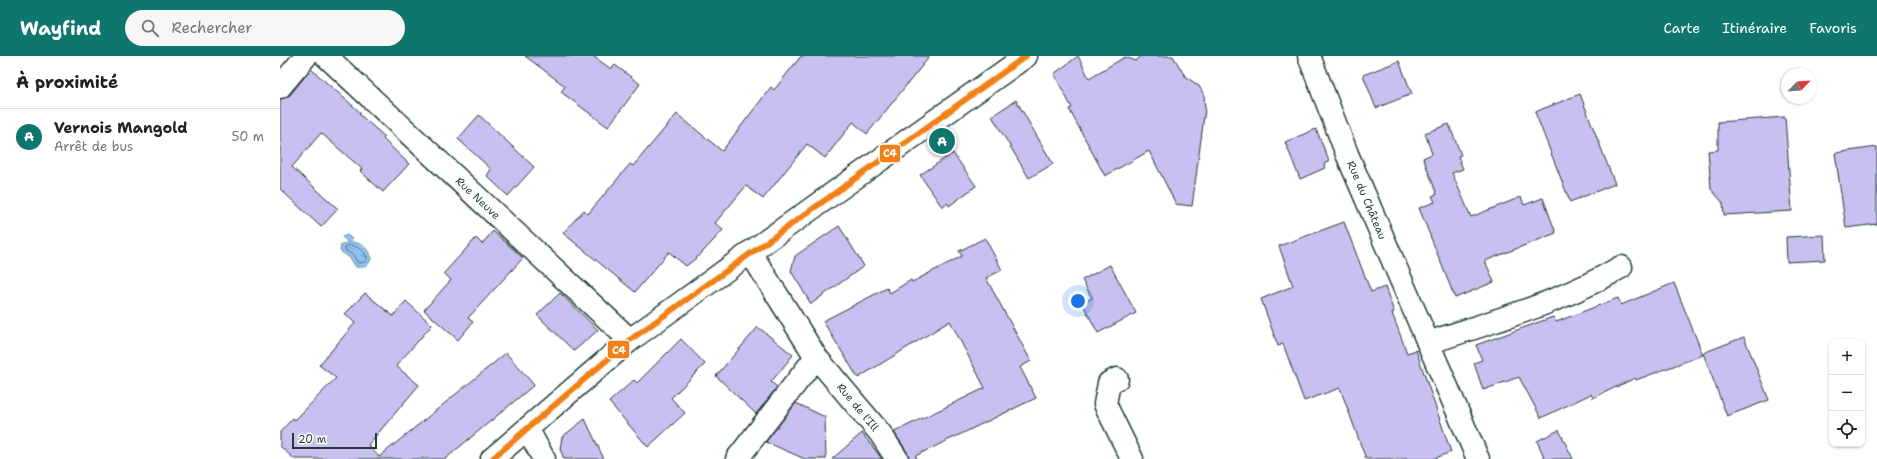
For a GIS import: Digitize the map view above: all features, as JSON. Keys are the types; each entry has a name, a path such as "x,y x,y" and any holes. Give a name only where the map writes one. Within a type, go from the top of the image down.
{"street":[{"path":"280,87 306,56"},
{"name":"Rue Neuve","path":"326,56 630,340"},
{"path":"492,459 528,430 630,340 750,252 1026,56"},
{"name":"Rue du Château","path":"1309,56 1347,154 1478,459"},
{"name":"Rue de l'Ill","path":"750,252 816,357 880,433 897,459"},
{"path":"1428,343 1558,298 1589,285 1621,267"},
{"path":"737,459 816,357"},
{"path":"1117,379 1109,383 1105,404 1132,459"},
{"path":"528,430 544,459"}],"water":[{"path":"347,235 351,238 352,242 362,245 368,251 371,258 366,266 356,267 350,258 340,251 341,245 348,242 342,237"}],"building":[{"path":"525,56 593,56 611,69 615,65 640,84 608,127 561,92 565,86"},
{"path":"801,56 930,56 867,134 853,122 825,158 807,144 763,199 746,186 715,223 723,230 700,255 686,266 669,252 635,292 563,233 584,210 588,214 630,164 633,166 677,114 722,151 771,87 774,90"},
{"path":"1078,56 1089,78 1125,57 1136,61 1141,56 1173,56 1185,76 1199,86 1204,95 1205,109 1192,206 1176,204 1149,151 1105,176 1069,109 1072,108 1054,74"},
{"path":"1399,61 1412,94 1376,108 1363,75"},
{"path":"311,69 361,113 359,114 385,137 383,139 409,164 383,192 360,171 362,169 321,133 292,167 338,209 321,227 280,189 280,99 290,95"},
{"path":"1580,94 1615,184 1570,202 1535,112"},
{"path":"1016,100 1053,164 1029,178 992,116"},
{"path":"479,115 534,167 508,196 487,176 491,169 458,139"},
{"path":"1785,117 1792,211 1724,215 1723,203 1711,189 1708,151 1718,150 1718,122"},
{"path":"1449,124 1461,155 1458,156 1463,169 1452,173 1471,217 1521,197 1524,205 1543,198 1556,233 1485,261 1494,282 1455,298 1419,208 1435,202 1432,196 1437,194 1423,158 1432,154 1425,133"},
{"path":"1316,129 1329,161 1324,164 1325,168 1300,179 1285,142"},
{"path":"1877,147 1877,224 1846,228 1835,153"},
{"path":"953,153 976,186 949,206 947,203 942,207 920,175"},
{"path":"1344,222 1371,292 1385,287 1394,312 1392,313 1407,353 1416,350 1451,452 1433,459 1366,459 1340,388 1304,401 1283,344 1278,346 1261,299 1293,286 1279,246"},
{"path":"839,226 864,266 811,304 791,271 795,256"},
{"path":"493,231 523,258 468,318 473,322 458,340 424,310 451,280 444,273 476,238 482,244"},
{"path":"1824,235 1825,260 1787,262 1786,237"},
{"path":"985,238 1002,270 986,278 1031,361 1020,367 1036,398 915,456 918,459 909,459 907,452 894,432 985,388 950,321 858,378 823,321 887,288 890,293 911,280 912,282 962,256 959,251"},
{"path":"1110,265 1136,313 1098,333 1082,303 1092,298 1082,280"},
{"path":"1674,283 1703,355 1636,380 1635,378 1593,398 1591,394 1541,418 1519,377 1483,390 1474,363 1482,360 1476,345 1553,317 1556,322 1618,298 1621,305"},
{"path":"365,293 393,316 406,301 432,325 396,366 419,385 368,445 379,457 506,353 534,385 445,459 294,459 280,446 280,432 293,418 295,420 336,378 319,365 355,323 345,314"},
{"path":"560,293 598,330 574,351 537,315"},
{"path":"758,327 793,355 771,382 777,387 756,414 716,376"},
{"path":"1744,337 1769,400 1727,416 1703,353"},
{"path":"681,339 705,364 671,398 685,413 648,447 609,402 634,380 637,383"},
{"path":"796,403 825,417 826,459 805,459 766,442"},
{"path":"585,419 604,459 564,459 560,449 562,437"},
{"path":"1559,430 1573,459 1545,459 1537,441"},
{"path":"862,433 882,459 832,459"}],"transit line":[{"name":"C4","path":"492,459 630,340 1026,56"}],"place":[{"name":"Vernois Mangold","path":"942,141"}]}
